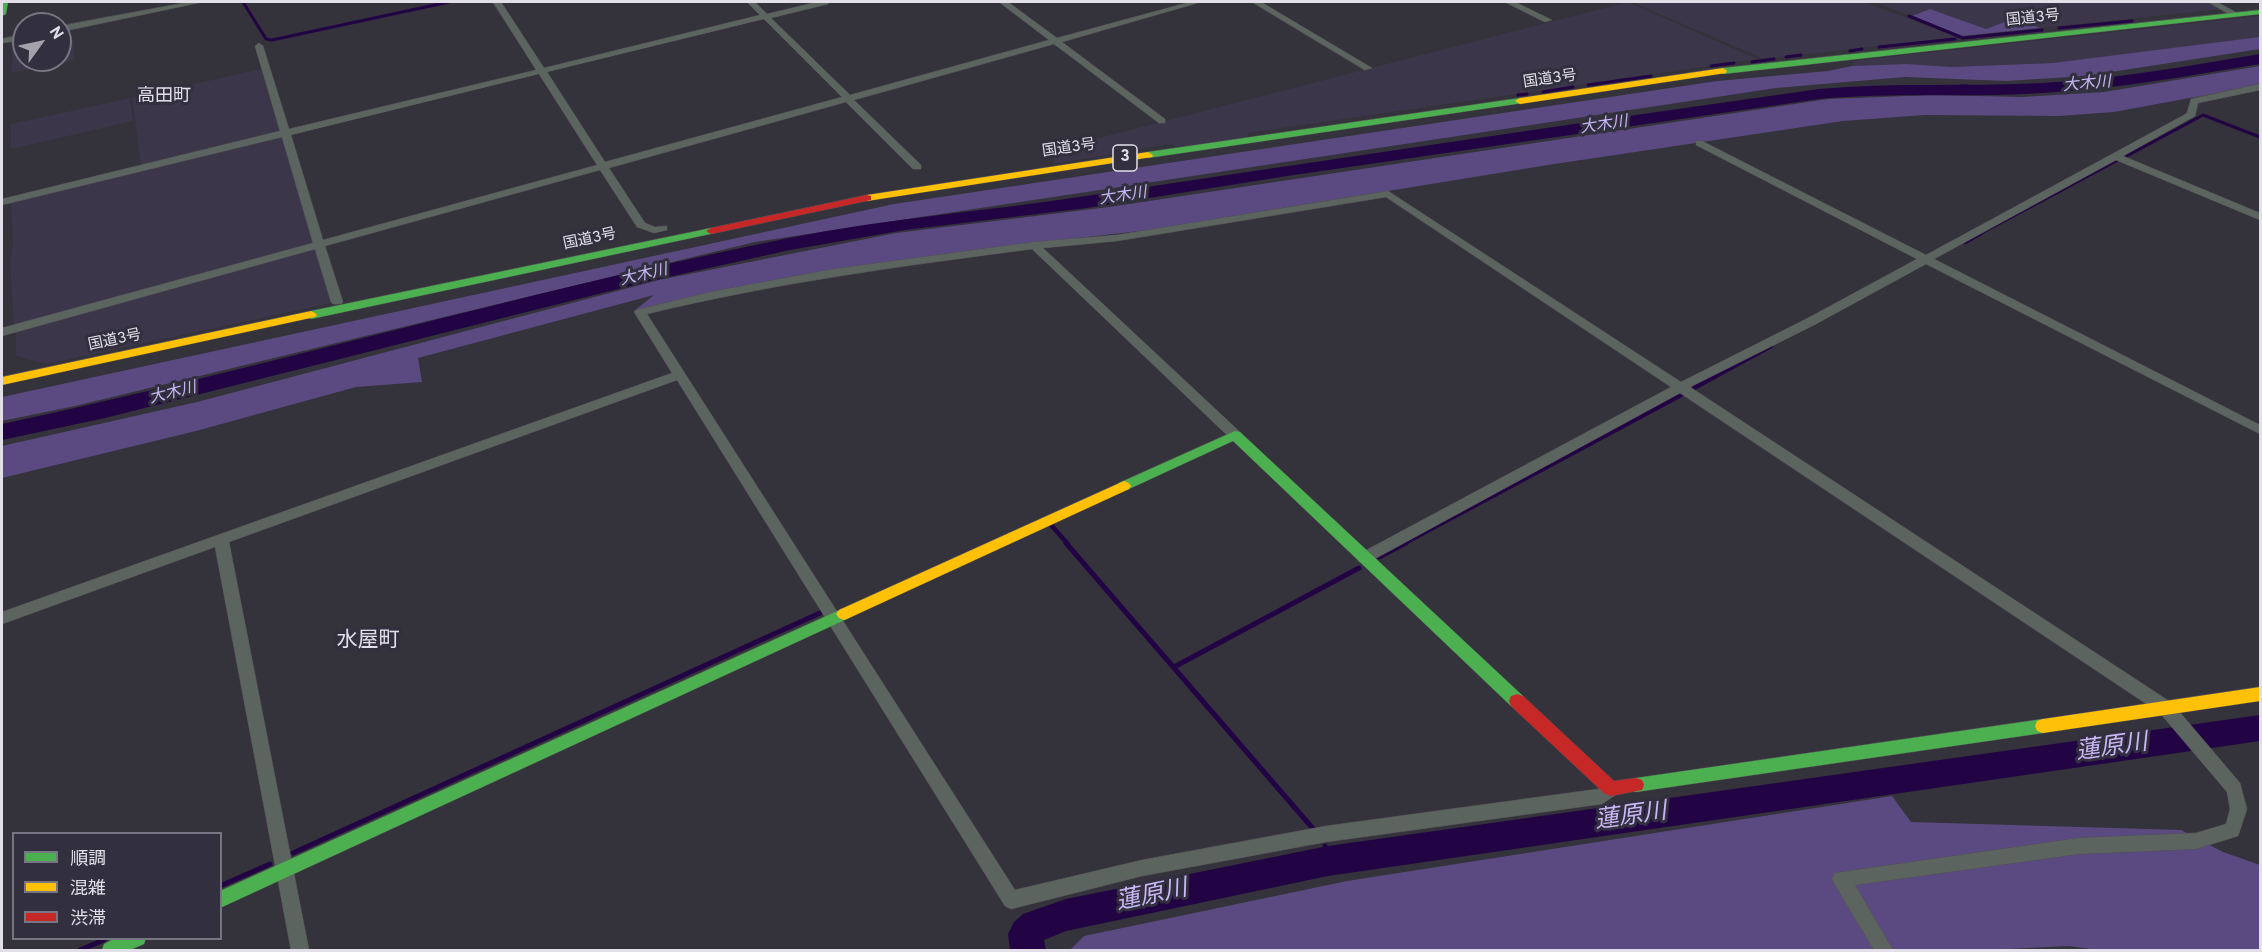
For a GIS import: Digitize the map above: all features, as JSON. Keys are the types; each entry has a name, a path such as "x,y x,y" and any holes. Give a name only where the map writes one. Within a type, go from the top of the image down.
{"main road":[{"path":"2,14 4,2"},
{"name":"国道3号","path":"2,381 894,192 1779,63 2260,12"},
{"path":"222,899 1235,435 1611,789 2260,694"},
{"path":"111,951 135,940"}],"street":[{"path":"72,27 199,2"},
{"path":"497,2 641,225 654,230 663,228"},
{"path":"751,2 917,167"},
{"path":"2,202 825,2"},
{"path":"1003,2 1162,121"},
{"path":"2,332 1197,2"},
{"path":"1256,2 1368,68"},
{"path":"1509,2 1548,20"},
{"path":"2212,2 2237,15"},
{"path":"260,46 337,302"},
{"path":"1364,558 1681,387 1812,321 1922,259 2192,114 2192,103 2200,98 2260,87"},
{"path":"1699,143 2260,430"},
{"path":"2115,156 2260,217"},
{"path":"1611,789 1602,796 1292,840 1142,868 1011,900 640,312 715,294 834,272 1034,245 1149,233 1173,227 1389,194 2166,708 2234,788 2240,803 2239,817 2232,830 2196,841 2079,846 1841,879 1884,951"},
{"path":"1034,245 1235,435"},
{"path":"2,618 678,375"},
{"path":"222,540 300,951"}],"shaded area":[{"path":"1628,2 1757,59 1248,133 1247,137 1177,147 1171,144 1053,164 1052,150"},
{"path":"1864,2 1957,37 1764,59 1634,3"},
{"path":"1874,2 2208,2 2222,9 2040,28 2015,18 1986,29 1931,9 1912,16"},
{"path":"1930,9 1986,29 2015,18 2040,28 1962,36 1912,16"},
{"path":"2260,16 2260,37 2219,44 2053,63 1951,67 1907,64 1852,66 1853,61"},
{"path":"2260,37 2260,49 2085,76 2006,81 1905,77 1776,88 755,242 75,406 2,421 2,397 894,204 1717,81 1828,71 1852,66 1907,64 1951,67 2053,63"},
{"path":"72,39 74,39 74,60 72,60"},
{"path":"2260,66 2260,85 2114,112 2059,116 1925,115 1843,121 1548,165 1148,230 1035,243 719,291 634,311 654,295 418,358 422,382 356,387 196,431 2,478 2,446 197,402 659,280 896,233 1109,207 1828,99 1933,95 2022,97 2104,92"},
{"path":"261,69 280,132 141,165 132,98"},
{"path":"130,98 133,121 11,149 11,124"},
{"path":"281,135 314,243 14,326 10,265 13,243 11,201"},
{"path":"315,248 332,303 47,364 16,356 16,331"},
{"path":"1892,796 1911,822 2181,830 2223,852 2260,865 2260,950 2097,950 2069,946 1987,950 1070,950 1084,936 1347,881"}],"waterway":[{"path":"243,2 266,39 272,40 449,2"},
{"path":"1909,16 1963,38 2042,30"},
{"path":"2059,28 2132,21"},
{"path":"1879,47 1955,39"},
{"path":"1850,51 1862,49"},
{"path":"1786,57 1801,55"},
{"path":"1752,62 1774,59"},
{"name":"大木川","path":"2,432 105,410 645,276 790,244 905,224 1087,202 1287,170 1819,94 1876,90 2015,89 2070,86 2260,59"},
{"path":"1711,66 1734,63"},
{"path":"1588,85 1651,76"},
{"path":"1543,92 1573,87"},
{"path":"1518,95 1527,94"},
{"path":"2125,157 2203,115 2260,137"},
{"path":"1978,235 2118,160"},
{"path":"1965,242 1981,233"},
{"path":"1694,388 1771,346"},
{"path":"1403,544 1681,395"},
{"path":"1051,525 1068,544"},
{"path":"1066,543 1315,831"},
{"path":"1379,557 1406,543"},
{"path":"1174,667 1359,568"},
{"path":"293,853 820,613"},
{"name":"蓮原川","path":"1028,950 1026,934 1035,926 1066,915 1328,861 2260,728"},
{"path":"1325,846 1328,861"},
{"path":"222,885 270,864"},
{"path":"1014,936 1026,934"},
{"path":"80,950 104,940"}],"traffic: fast":[{"path":"2,14 4,2"},
{"path":"1723,71 2260,12"},
{"path":"1148,155 1520,101"},
{"path":"311,315 711,231"},
{"path":"1124,486 1235,435 1517,701"},
{"path":"222,899 844,614"},
{"path":"1636,785 2043,726"},
{"path":"111,950 133,940"}],"traffic: slow":[{"path":"1520,101 1723,71"},
{"path":"867,198 1148,155"},
{"path":"2,381 311,315"},
{"path":"844,614 1124,486"},
{"path":"2043,726 2260,694"}],"traffic: jam":[{"path":"711,231 867,198"},
{"path":"1517,701 1611,789 1636,785"}],"district":[{"name":"高田町","path":"164,97"},
{"name":"水屋町","path":"368,642"}]}
